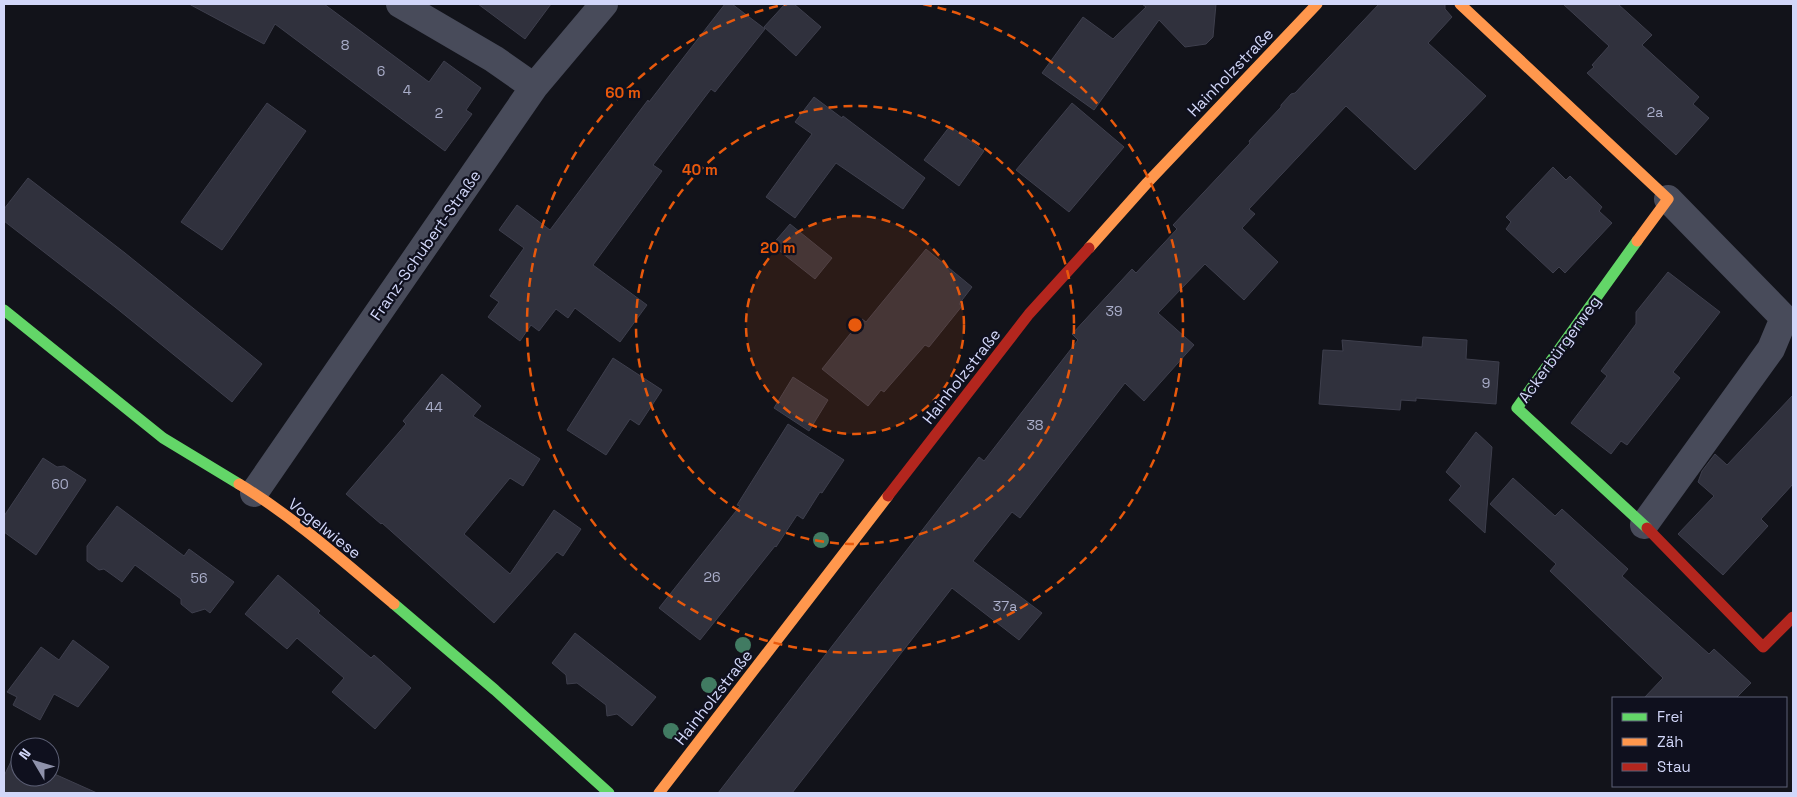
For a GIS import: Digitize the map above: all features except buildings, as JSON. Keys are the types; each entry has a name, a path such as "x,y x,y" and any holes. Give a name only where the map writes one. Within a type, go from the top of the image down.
{"street":[{"path":"400,4 494,59 534,88"},
{"name":"Franz-Schubert-Straße","path":"254,493 534,88 604,4"},
{"name":"Hainholzstraße","path":"660,793 1029,314 1147,183 1317,4"},
{"path":"1460,4 1668,199 1784,318 1771,349 1644,525"},
{"name":"Ackerbürgerweg","path":"1668,199 1517,408 1644,525 1763,647 1793,617"},
{"name":"Vogelwiese","path":"4,310 163,438 254,493 335,554 495,690 609,793"}],"traffic: fast":[{"path":"1637,241 1517,408 1647,528"},
{"path":"4,310 163,438 239,484"},
{"path":"394,604 495,690 609,793"}],"traffic: slow":[{"path":"1089,248 1147,183 1317,4"},
{"path":"1460,4 1668,199 1637,241"},
{"path":"239,484 280,511 394,604"},
{"path":"659,793 888,496"}],"traffic: jam":[{"path":"888,496 1029,314 1089,248"},
{"path":"1647,528 1763,647 1793,617"}]}
